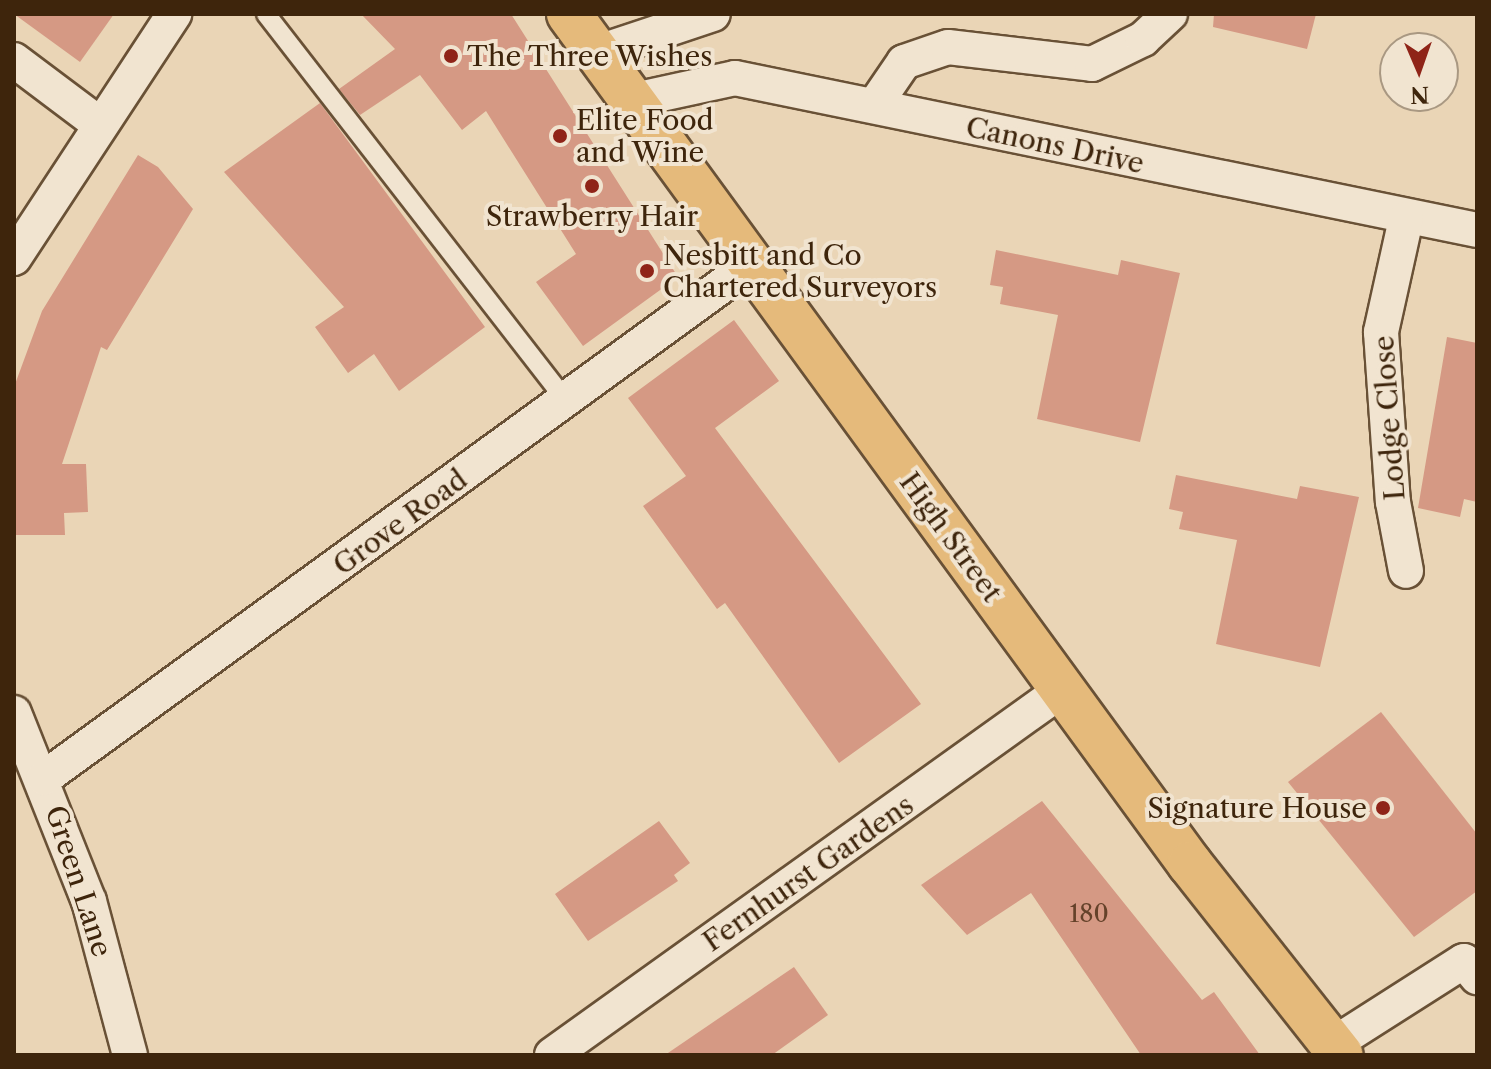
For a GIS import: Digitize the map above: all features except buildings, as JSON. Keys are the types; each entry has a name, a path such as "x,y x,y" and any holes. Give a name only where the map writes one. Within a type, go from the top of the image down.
{"main road":[{"name":"High Street","path":"569,14 1062,690 1336,1050"}],"street":[{"path":"14,258 98,123 174,14"},
{"path":"596,53 713,14"},
{"path":"874,106 904,62 948,47 1092,64 1143,39 1170,14"},
{"path":"14,60 98,123"},
{"name":"Canons Drive","path":"634,100 735,78 1406,219 1477,230"},
{"name":"Lodge Close","path":"1406,219 1381,332 1393,502 1406,571"},
{"name":"Grove Road","path":"44,778 567,402 753,263"},
{"name":"Fernhurst Gardens","path":"552,1055 1062,690"},
{"name":"Green Lane","path":"14,713 44,778 89,901 130,1055"},
{"path":"1336,1050 1473,965"}],"lane":[{"path":"266,14 567,402"}],"place":[{"name":"The Three Wishes","path":"451,56"},
{"name":"Elite Food and Wine","path":"560,136"},
{"name":"Strawberry Hair","path":"592,186"},
{"name":"Nesbitt and Co Chartered Surveyors","path":"647,271"},
{"name":"Signature House","path":"1383,808"}]}
